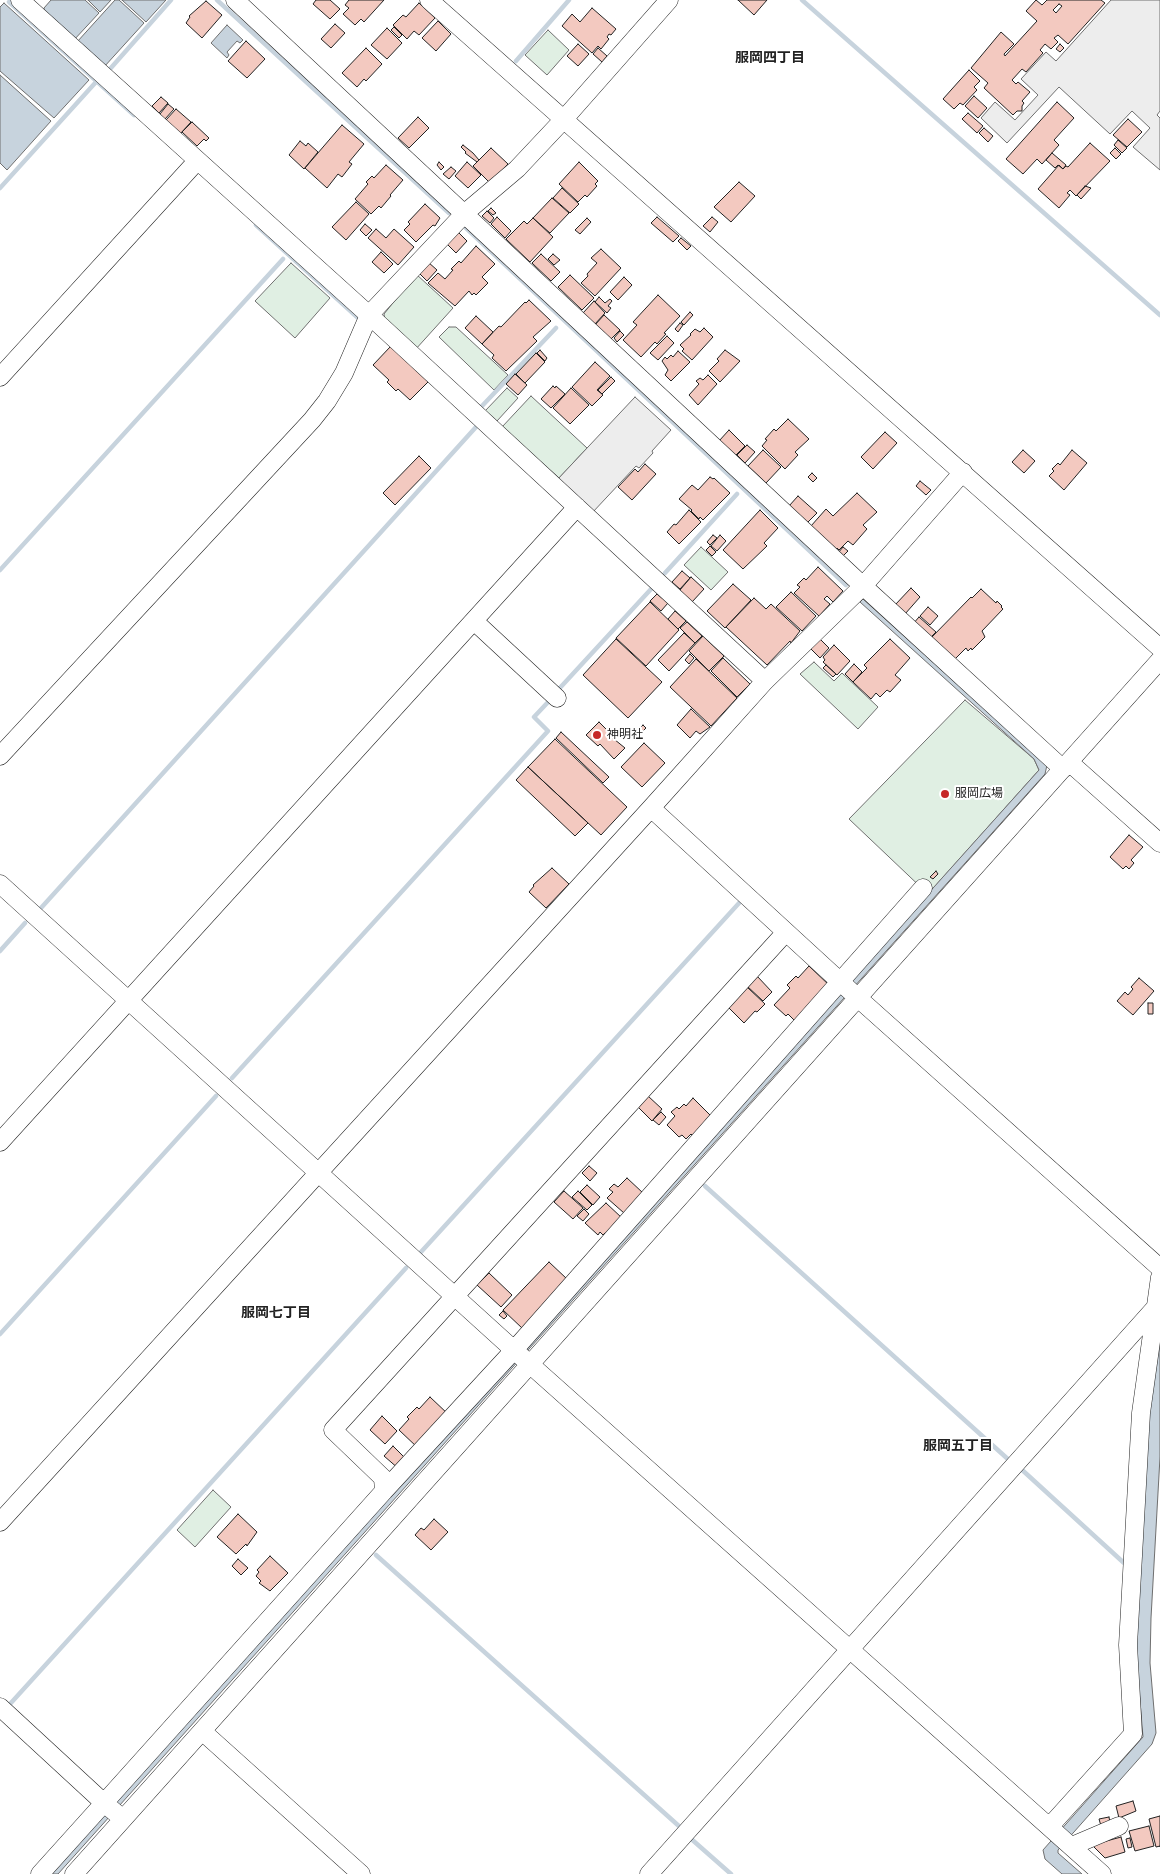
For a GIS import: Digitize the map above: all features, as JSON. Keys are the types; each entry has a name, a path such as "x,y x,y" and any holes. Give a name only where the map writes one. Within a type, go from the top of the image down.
{"street":[{"path":"235,0 863,586 1066,766 1160,843"},
{"path":"429,0 1160,648"},
{"path":"0,756 312,420 327,401 344,373 369,315 465,214 517,169 564,119 669,0"},
{"path":"32,4 197,161 369,315 765,681"},
{"path":"0,377 197,161"},
{"path":"0,1522 652,808 765,681 863,586 963,472"},
{"path":"0,1142 577,507"},
{"path":"474,621 557,698"},
{"path":"74,1874 1160,660"},
{"path":"652,808 839,981 1160,1268"},
{"path":"0,884 515,1351 1102,1874"},
{"path":"40,1874 384,1492 515,1351 922,888"},
{"path":"384,1492 383,1478 333,1430 786,932"},
{"path":"1061,1836 1132,1734 1128,1645 1141,1412 1160,1277"},
{"path":"649,1874 1155,1308"},
{"path":"0,1707 122,1820"},
{"path":"202,1731 361,1874"},
{"path":"1061,1836 1119,1826"}],"green space":[{"path":"548,30 569,50 547,75 525,55"},
{"path":"291,263 330,298 295,338 255,301"},
{"path":"416,274 453,308 415,350 385,322 384,314"},
{"path":"449,327 456,327 508,375 494,390 439,337"},
{"path":"507,388 518,398 497,421 485,411"},
{"path":"531,396 587,448 559,478 502,427"},
{"path":"701,547 728,572 711,590 684,565"},
{"path":"814,662 834,681 842,673 878,707 858,729 800,674"},
{"name":"服岡広場","path":"965,700 1034,759 1039,770 928,894 849,819"},
{"path":"213,1490 231,1507 195,1547 177,1530"}],"shaded area":[{"path":"51,0 85,0 99,13 73,41 44,14 44,8"},
{"path":"88,0 111,0 100,12"},
{"path":"115,0 119,0 144,23 104,67 77,42"},
{"path":"122,0 166,0 146,22"},
{"path":"1111,0 1160,0 1160,111 1157,115 1160,118 1160,170 1133,147 1150,128 1132,111 1110,134 1059,87 1007,143 981,118 995,102 1015,120 1038,95 1021,79 1046,52 1056,61"},
{"path":"4,3 89,80 54,118 0,71 0,7"},
{"path":"227,25 243,40 240,43 237,41 227,52 229,55 227,58 211,43"},
{"path":"0,75 51,121 7,170 0,163"},
{"path":"635,397 671,430 639,468 636,466 592,513 557,480"},
{"path":"863,599 1047,765 1045,774 58,1874 48,1874 1039,770 1034,759 860,602"},
{"path":"1160,1340 1160,1457 1150,1663 1156,1733 1152,1744 1058,1850 1058,1853 1082,1874 1062,1874 1045,1859 1043,1850 1143,1737 1135,1642 1149,1413"}],"building":[{"path":"316,0 330,0 340,9 330,19 313,4"},
{"path":"349,0 384,0 364,22 361,19 355,25 343,14 349,8 345,5"},
{"path":"738,0 767,0 754,15"},
{"path":"1036,0 1042,5 1047,0 1101,0 1105,3 1068,44 1058,35 1054,38 1058,42 1051,49 1045,44 1040,50 1043,53 1026,72 1022,69 1012,80 1016,84 1018,82 1030,92 1022,101 1024,103 1022,111 1017,111 1013,115 984,88 988,83 971,68 1001,32 1014,44 1004,54 1005,56 1037,21 1026,11","holes":["1059,4 1062,6 1056,13 1053,10"]},
{"path":"206,1 222,15 202,38 186,23 189,16"},
{"path":"419,3 435,18 419,35 414,31 407,39 393,25 403,15 406,17"},
{"path":"592,8 616,29 611,35 609,34 607,37 609,39 601,49 598,46 592,53 562,26 572,14 580,22"},
{"path":"438,21 451,34 436,51 422,38"},
{"path":"335,24 345,33 331,48 321,39"},
{"path":"394,27 402,35 399,38 391,30"},
{"path":"387,28 402,43 387,59 371,45"},
{"path":"246,41 265,59 247,78 228,61"},
{"path":"578,44 589,54 578,66 567,56"},
{"path":"1060,44 1064,48 1060,52 1056,49"},
{"path":"366,48 382,64 366,81 364,79 357,87 342,73"},
{"path":"598,48 607,56 602,62 593,54"},
{"path":"969,70 980,81 974,87 977,90 963,105 960,103 954,109 943,99"},
{"path":"974,96 987,108 978,118 965,106"},
{"path":"161,97 168,103 159,113 152,106"},
{"path":"1057,102 1074,118 1054,140 1059,145 1042,164 1037,159 1023,174 1006,159"},
{"path":"168,104 174,109 165,119 160,114"},
{"path":"176,109 191,122 180,134 166,120"},
{"path":"968,113 983,126 977,133 962,119"},
{"path":"418,117 429,128 409,148 398,138"},
{"path":"1128,119 1142,132 1127,147 1113,135"},
{"path":"192,122 209,138 206,141 204,139 197,146 182,132"},
{"path":"342,125 364,144 349,162 352,164 342,177 338,174 327,188 305,168"},
{"path":"984,128 993,136 988,142 979,133"},
{"path":"1118,140 1127,148 1122,153 1114,145"},
{"path":"300,141 306,146 308,143 318,152 304,169 289,155"},
{"path":"1090,143 1110,161 1076,196 1070,190 1067,193 1070,195 1059,208 1038,189 1059,165 1063,169 1066,166 1068,167"},
{"path":"463,145 479,160 477,162 465,153 461,147"},
{"path":"491,148 508,164 490,183 473,166"},
{"path":"1115,148 1121,154 1116,159 1110,153"},
{"path":"1052,153 1066,165 1063,169 1058,165 1055,168 1046,160"},
{"path":"439,162 444,167 441,170 437,165"},
{"path":"467,162 481,175 468,188 455,176"},
{"path":"579,162 598,181 595,184 597,186 587,197 585,195 578,202 559,184"},
{"path":"386,165 403,180 381,208 379,206 371,214 355,199 368,184 366,182 372,176 374,178"},
{"path":"451,167 456,171 449,179 443,174"},
{"path":"739,182 755,196 731,222 714,207"},
{"path":"1085,186 1091,188 1081,199 1077,195"},
{"path":"562,188 579,204 570,213 553,198"},
{"path":"552,198 569,213 550,233 533,218"},
{"path":"356,202 369,214 346,240 332,227"},
{"path":"425,204 440,218 435,226 433,225 416,242 404,230 410,224 408,222"},
{"path":"491,208 496,213 493,215 488,211"},
{"path":"487,211 494,218 490,223 482,216"},
{"path":"497,217 511,231 505,238 491,224"},
{"path":"657,217 679,236 673,242 651,223"},
{"path":"712,217 718,222 710,232 703,226"},
{"path":"533,218 553,237 530,262 506,239 524,221 527,224"},
{"path":"587,218 591,222 580,234 575,230"},
{"path":"365,224 372,230 366,236 360,230"},
{"path":"376,229 386,238 394,229 414,247 398,265 368,238"},
{"path":"457,231 467,241 456,253 446,243"},
{"path":"681,238 691,246 687,250 678,241"},
{"path":"476,246 495,264 482,277 488,283 476,295 474,293 472,295 469,291 455,306 428,283 438,273 445,279 453,270 451,269 459,261 461,263"},
{"path":"601,249 621,268 595,296 581,283 597,263 591,258"},
{"path":"381,252 393,264 384,273 372,262"},
{"path":"541,254 560,272 551,281 532,263"},
{"path":"553,254 560,260 554,265 548,259"},
{"path":"428,262 437,270 427,281 418,272"},
{"path":"570,275 594,298 582,310 558,287"},
{"path":"624,277 632,285 618,300 610,292"},
{"path":"658,295 680,316 664,333 666,334 657,344 655,342 641,357 623,340 637,325 633,322"},
{"path":"599,297 605,303 610,299 612,301 608,306 611,308 607,313 595,302"},
{"path":"529,300 551,321 533,337 537,341 506,371 492,358 494,355 482,344 499,326 501,327"},
{"path":"594,301 605,313 595,324 583,313"},
{"path":"690,312 693,315 684,325 681,322"},
{"path":"604,315 620,330 611,339 595,325"},
{"path":"476,316 493,332 482,344 465,328"},
{"path":"680,323 683,325 678,332 675,329"},
{"path":"704,328 713,337 692,360 682,351 684,349 680,345 695,329 700,332"},
{"path":"620,331 624,335 617,342 614,338"},
{"path":"667,336 674,343 658,360 650,353"},
{"path":"391,346 428,382 410,400 398,389 396,391 387,382 389,380 373,365"},
{"path":"540,350 547,358 545,361 537,353"},
{"path":"725,350 740,361 720,382 709,371 719,361 717,359"},
{"path":"678,351 690,362 671,381 665,375 668,370 662,361 665,357 667,359 671,355 673,357"},
{"path":"536,353 545,362 525,383 516,374"},
{"path":"595,362 610,376 597,390 603,395 592,406 572,387"},
{"path":"515,374 527,385 518,395 506,384"},
{"path":"708,375 717,384 698,405 689,395 699,384 696,381 700,378 703,380"},
{"path":"611,377 615,381 602,394 598,390"},
{"path":"553,386 555,388 556,386 565,394 551,408 541,399"},
{"path":"571,388 589,405 570,424 553,408"},
{"path":"788,419 809,439 795,452 798,455 785,469 762,446 767,440 765,439 774,429 776,431"},
{"path":"729,430 745,446 735,456 719,441"},
{"path":"885,432 897,443 873,469 861,457"},
{"path":"747,445 755,452 745,463 737,455"},
{"path":"763,450 781,467 766,483 748,466"},
{"path":"1023,450 1035,461 1024,473 1012,462"},
{"path":"1072,450 1087,463 1064,490 1049,476 1054,471 1052,469 1058,463 1060,465"},
{"path":"419,456 431,468 395,505 383,493"},
{"path":"645,464 656,474 632,500 618,487 635,469 638,472"},
{"path":"812,473 817,478 813,482 808,477"},
{"path":"710,477 714,478 730,493 703,520 700,517 699,519 679,499 692,485 698,490"},
{"path":"920,481 931,490 926,495 916,486"},
{"path":"857,493 877,512 863,525 867,529 853,545 848,541 839,550 837,548 836,550 811,526 826,509 833,516"},
{"path":"798,496 817,513 807,523 789,506"},
{"path":"689,510 701,522 679,544 667,532"},
{"path":"760,510 778,528 764,543 767,546 743,569 723,550"},
{"path":"713,535 717,538 710,545 707,542"},
{"path":"720,535 726,541 717,551 711,546"},
{"path":"710,546 716,552 712,556 706,550"},
{"path":"843,547 848,551 842,557 838,553"},
{"path":"818,567 843,591 833,602 827,596 824,599 830,604 819,616 794,593 800,587 797,585 804,578 806,580"},
{"path":"682,571 690,578 680,589 672,582"},
{"path":"691,577 704,589 692,602 680,590"},
{"path":"733,584 751,600 725,628 707,611"},
{"path":"911,588 920,597 905,614 895,605"},
{"path":"981,589 996,603 997,601 1003,609 982,631 985,637 972,650 971,648 968,651 966,648 953,661 930,639"},
{"path":"791,592 816,616 802,631 776,607"},
{"path":"657,594 668,603 661,611 650,601"},
{"path":"754,598 766,609 771,604 800,631 791,643 790,641 767,665 726,627"},
{"path":"650,602 679,630 646,666 616,638"},
{"path":"928,607 938,616 930,625 920,616"},
{"path":"675,611 686,621 678,629 668,619"},
{"path":"919,617 936,632 929,639 913,624"},
{"path":"687,622 702,636 695,643 680,628"},
{"path":"684,633 695,643 669,671 658,660"},
{"path":"703,636 724,656 709,671 689,651"},
{"path":"616,639 662,682 628,718 583,675"},
{"path":"820,639 829,648 820,658 811,649"},
{"path":"890,639 910,658 895,675 901,680 890,692 887,690 880,697 876,693 871,699 853,682 867,668 864,665"},
{"path":"834,645 850,661 837,675 823,662 825,660 823,657"},
{"path":"690,654 694,658 689,664 685,660"},
{"path":"723,658 750,684 737,697 711,671"},
{"path":"696,659 737,698 711,726 670,687"},
{"path":"854,664 862,672 853,682 845,674"},
{"path":"826,665 836,674 833,677 823,668"},
{"path":"691,709 710,727 700,734 696,731 690,738 677,725"},
{"path":"599,722 610,733 609,735 625,748 614,759 600,744 598,746 586,735"},
{"path":"643,725 646,728 642,732 639,729"},
{"path":"561,732 609,777 603,783 556,738"},
{"path":"555,739 627,807 601,835 528,767"},
{"path":"644,743 665,763 642,787 621,767"},
{"path":"528,767 588,823 575,836 516,780"},
{"path":"1129,835 1143,847 1131,860 1134,863 1129,869 1126,866 1123,869 1110,857"},
{"path":"552,868 569,884 546,908 529,892 533,885"},
{"path":"936,871 938,874 933,879 930,877"},
{"path":"809,966 830,986 796,1022 774,1005 790,988 787,985 796,976 798,978"},
{"path":"757,976 772,992 763,1001 747,986"},
{"path":"1139,978 1154,991 1133,1015 1117,1001 1125,992 1128,995 1133,989 1131,987"},
{"path":"747,987 765,1004 757,1012 755,1011 744,1023 728,1007"},
{"path":"1148,1003 1153,1003 1153,1014 1148,1014"},
{"path":"648,1096 662,1109 652,1121 638,1107"},
{"path":"693,1098 710,1115 693,1136 691,1134 686,1139 682,1135 679,1137 667,1125 675,1116 671,1112 677,1107 679,1109 684,1104 686,1106"},
{"path":"661,1112 666,1117 659,1125 653,1120"},
{"path":"589,1166 597,1173 590,1181 582,1173"},
{"path":"627,1178 643,1193 624,1213 607,1198 613,1192 609,1189 614,1184 618,1187"},
{"path":"587,1185 600,1197 593,1205 580,1192"},
{"path":"564,1191 583,1208 573,1219 554,1202"},
{"path":"578,1191 592,1205 587,1210 572,1197"},
{"path":"606,1203 622,1218 607,1234 603,1235 600,1232 598,1235 585,1223"},
{"path":"584,1209 589,1214 583,1221 577,1216"},
{"path":"549,1262 567,1279 523,1329 503,1310"},
{"path":"489,1273 512,1295 501,1307 477,1285"},
{"path":"503,1311 507,1316 504,1319 499,1315"},
{"path":"430,1397 449,1415 418,1448 399,1430 409,1419 407,1417 417,1407 419,1409"},
{"path":"382,1416 397,1431 385,1444 370,1430"},
{"path":"393,1446 407,1460 399,1469 384,1456"},
{"path":"238,1514 257,1532 247,1546 246,1544 236,1554 217,1537"},
{"path":"434,1519 448,1532 431,1550 415,1535 421,1528 424,1530"},
{"path":"270,1556 288,1573 270,1591 259,1583 261,1581 256,1576 259,1572 257,1570"},
{"path":"238,1559 248,1568 241,1575 232,1566"},
{"path":"1133,1801 1136,1811 1119,1818 1116,1806"},
{"path":"1160,1816 1160,1846 1156,1847 1149,1819"},
{"path":"1109,1817 1110,1823 1101,1826 1099,1819"},
{"path":"1149,1826 1154,1846 1135,1851 1129,1831"},
{"path":"1121,1837 1125,1852 1105,1858 1092,1845"},
{"path":"1130,1838 1132,1847 1128,1848 1126,1839"}],"waterway":[{"path":"110,69 171,0"},
{"path":"217,0 449,213"},
{"path":"516,61 569,0"},
{"path":"802,0 1160,315"},
{"path":"9,2 134,115"},
{"path":"0,188 96,82"},
{"path":"256,225 357,317"},
{"path":"466,228 846,585"},
{"path":"0,570 283,259"},
{"path":"482,406 556,328"},
{"path":"41,908 476,427"},
{"path":"665,573 737,494"},
{"path":"558,690 652,588"},
{"path":"232,1078 548,731 534,717 550,700"},
{"path":"421,1252 740,902"},
{"path":"0,951 25,923"},
{"path":"0,1334 216,1096"},
{"path":"705,1186 1010,1461"},
{"path":"10,1704 406,1268"},
{"path":"1020,1468 1124,1563"},
{"path":"376,1555 680,1827"},
{"path":"689,1837 731,1874"}],"place":[{"name":"神明社","path":"597,735"},
{"name":"服岡広場","path":"945,794"}],"district":[{"name":"服岡四丁目","path":"770,58"},
{"name":"服岡七丁目","path":"276,1313"},
{"name":"服岡五丁目","path":"958,1446"}]}
